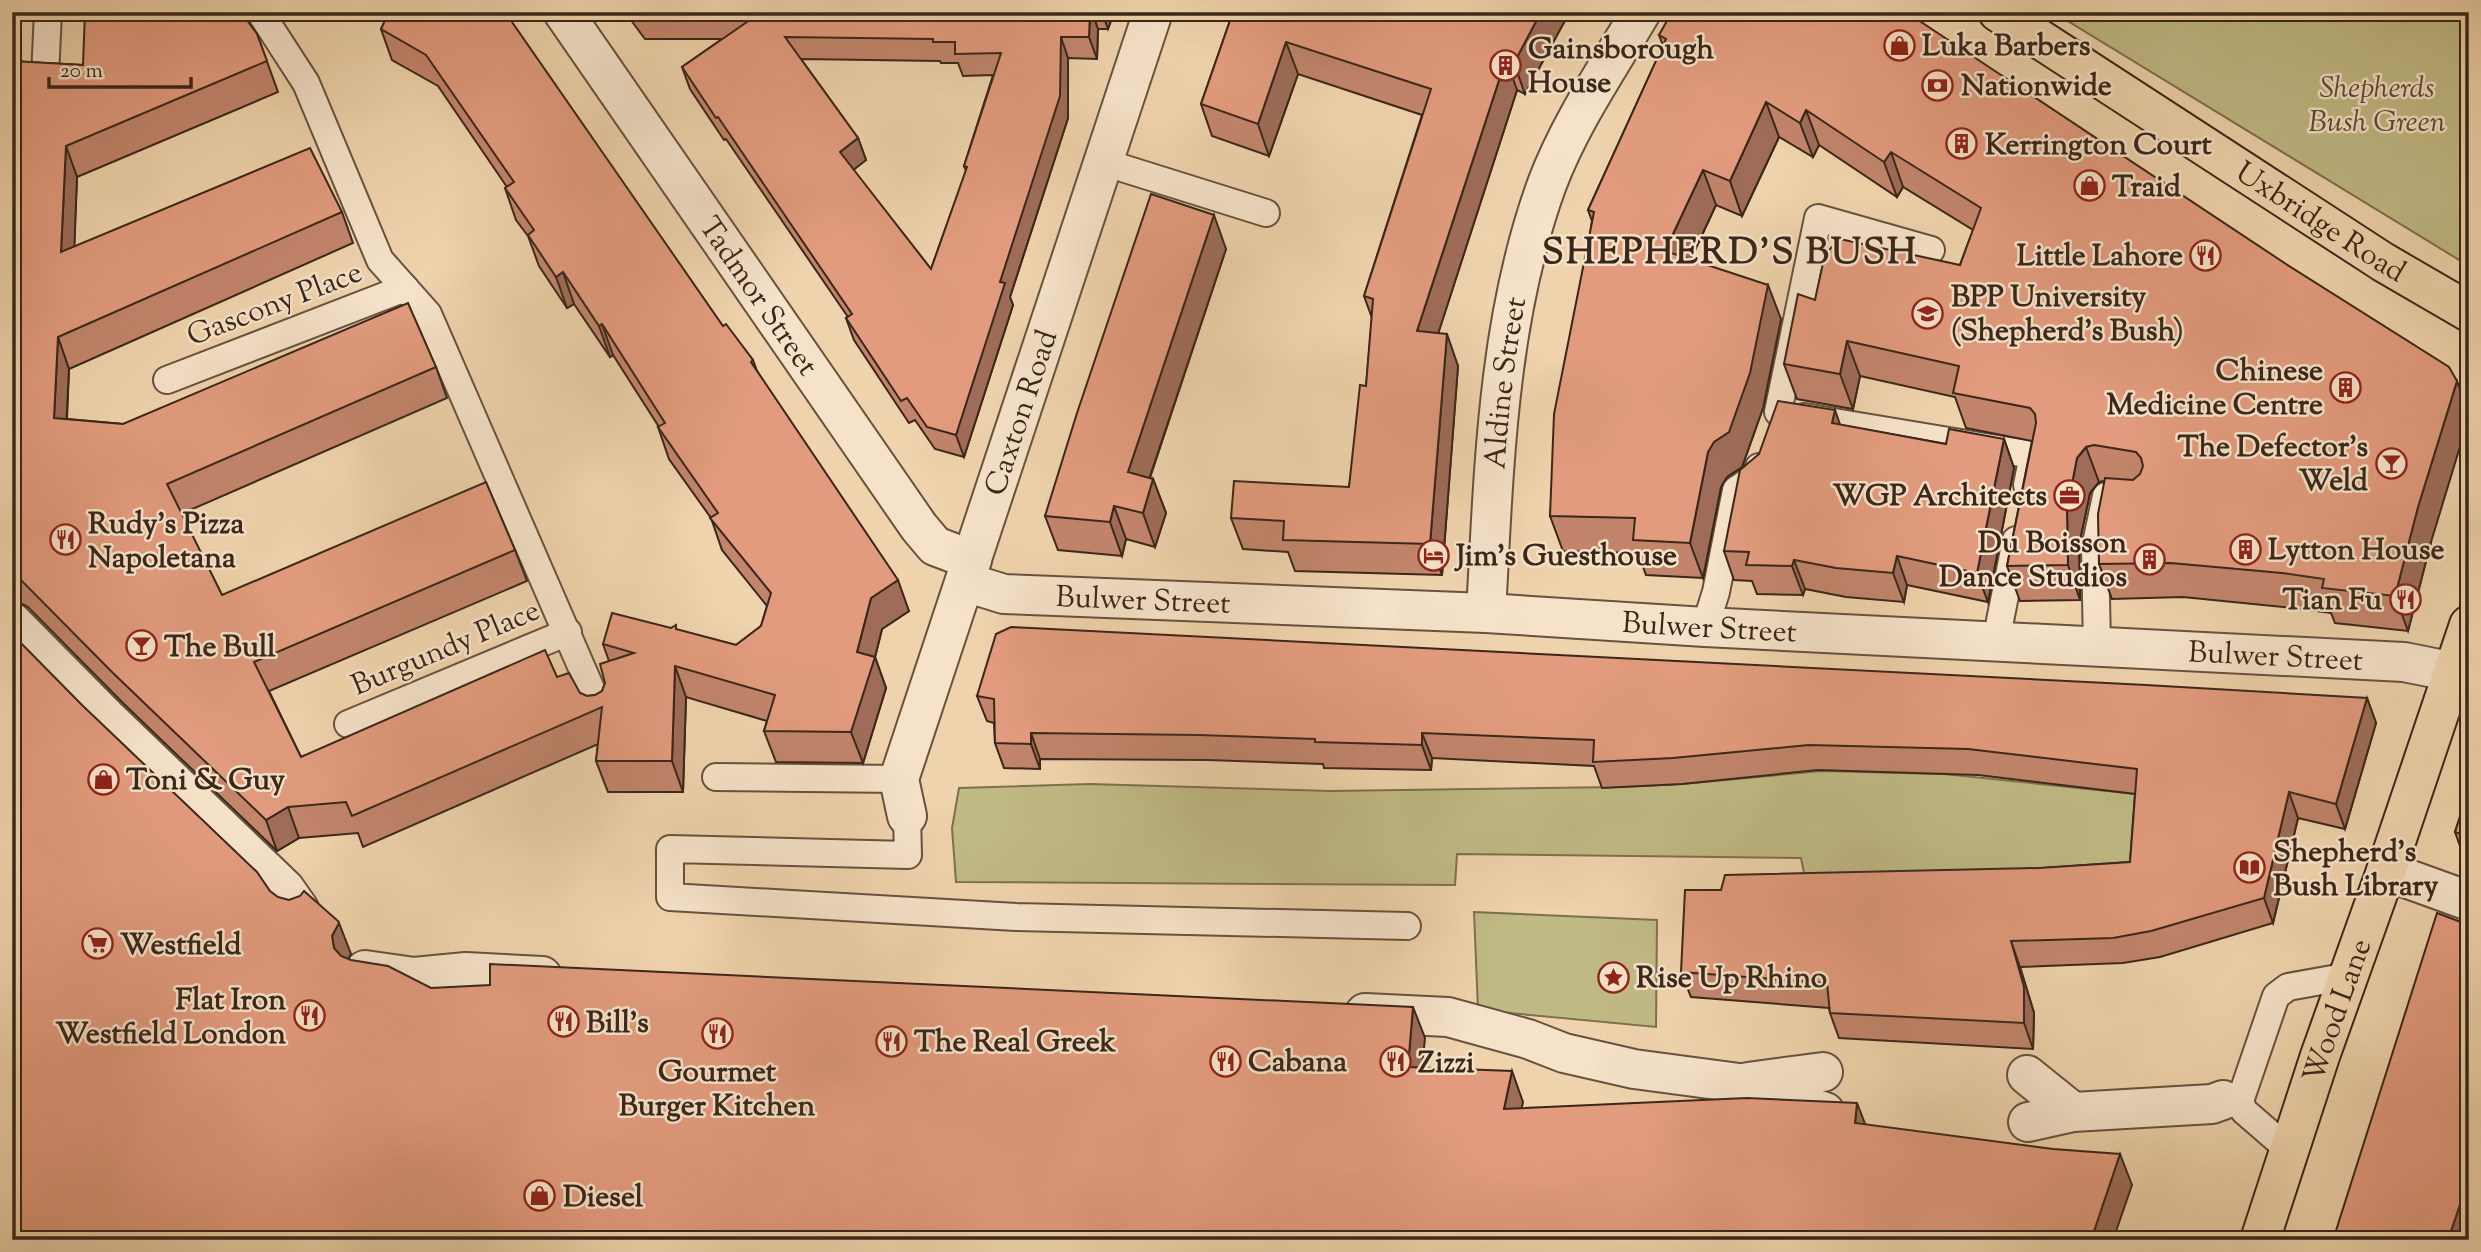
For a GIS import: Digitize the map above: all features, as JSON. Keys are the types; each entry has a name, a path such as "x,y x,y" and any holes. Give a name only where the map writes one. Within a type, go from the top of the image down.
{"main road":[{"name":"Uxbridge Road","path":"1998,12 2383,261 2469,312"},
{"name":"Wood Lane","path":"2260,1240 2469,625"}],"street":[{"name":"Tadmor Street","path":"563,12 919,527 935,546 968,571"},
{"name":"Caxton Road","path":"903,797 968,571 1153,12"},
{"name":"Aldine Street","path":"1486,613 1499,403 1511,319 1525,252 1548,183 1571,129 1641,12"},
{"name":"Bulwer Street","path":"968,571 1004,594 1486,613 1705,627 2404,662 2454,672"},
{"path":"12,622 109,720 285,889 299,909"},
{"path":"2386,871 2462,899"},
{"path":"365,970 414,977 466,972 576,977"},
{"path":"1337,1012 1448,1017 1528,1038 1564,1053 1622,1067 1739,1083 1825,1112"},
{"path":"1739,1083 1823,1072"},
{"path":"2028,1075 2073,1112"},
{"path":"2028,1122 2073,1112 2212,1104 2223,1100"}],"lane":[{"path":"45,76 48,12"},
{"path":"260,12 306,83 380,260 428,314 601,712"},
{"path":"1103,162 1266,213"},
{"path":"1705,627 1716,592 1736,490 1755,477 1778,412 1818,218 1931,250"},
{"name":"Gascony Place","path":"167,380 405,288"},
{"path":"1778,412 2033,455 1996,641"},
{"path":"2097,646 2095,548 2105,496 2128,499"},
{"name":"Burgundy Place","path":"348,724 568,632"},
{"path":"716,777 903,797 908,855 670,849 670,897 1016,917 1407,926"},
{"path":"2289,1150 2244,1111 2240,1101 2276,996 2288,987 2348,976"}],"green space":[{"name":"Shepherds Bush Green","path":"2053,12 2469,12 2469,266"},
{"path":"1822,771 1944,774 2146,795 2140,887 1809,898 1801,858 1457,854 1455,885 956,882 952,828 959,788 1090,784 1331,791 1620,787"},
{"path":"1474,912 1657,920 1656,1027 1478,1010"}],"building":[{"path":"85,12 241,12 257,34 267,61 66,146 61,252 310,148 342,212 58,337 54,418 123,424 408,303 436,367 167,484 222,595 486,482 515,550 254,662 301,757 545,650 557,677 569,673 580,693 595,695 602,691 605,683 600,664 634,653 603,644 612,613 671,628 676,625 676,629 736,645 761,626 771,593 710,518 718,513 658,427 665,423 602,324 599,326 563,272 556,277 528,235 534,230 505,188 514,182 426,55 381,29 387,16 384,12 505,12 723,326 726,324 753,360 751,362 898,580 871,598 857,652 875,657 851,732 764,731 775,695 675,666 672,761 596,761 602,707 352,816 346,802 288,807 266,820 12,573 12,61 83,65"},
{"path":"634,12 1090,12 1089,37 1061,37 1060,96 1000,282 1005,283 956,435 927,427 907,398 901,401 846,318 852,314 682,67 754,17 638,18","holes":["785,37 933,39 933,42 955,42 955,54 1001,53 964,166 967,167 931,269 840,152 858,138"]},
{"path":"1233,12 1541,12 1514,63 1506,59 1417,331 1447,334 1430,544 1283,540 1284,521 1231,518 1234,481 1349,487 1360,385 1366,386 1373,299 1364,296 1431,89 1286,42 1258,124 1201,104"},
{"path":"1672,12 1906,12 2286,264 2449,367 2457,381 2418,507 2395,596 2322,588 2324,579 2282,573 2171,563 2099,564 2098,514 2105,478 2133,480 2140,474 2143,466 2136,452 2094,445 2086,447 2077,458 2067,510 2068,565 2007,566 2036,423 2035,414 2030,408 1953,393 1959,366 1847,341 1840,374 1784,364 1798,294 1815,300 1825,254 1840,239 1960,265 1981,208 1891,152 1884,162 1806,110 1800,123 1766,102 1730,181 1703,170 1665,251 1768,285 1750,373 1729,432 1714,442 1708,452 1690,543 1633,540 1635,518 1550,516 1554,414 1594,212 1588,210 1666,39 1659,35"},
{"path":"1151,194 1214,215 1128,472 1153,479 1143,513 1114,506 1110,522 1045,516 1077,413"},
{"path":"1778,401 1835,410 1832,423 1946,444 1949,429 2004,439 1977,573 1897,556 1893,573 1836,568 1794,560 1792,566 1746,565 1749,552 1724,551 1740,470 1759,454"},
{"path":"1011,627 2367,698 2336,804 2289,792 2264,898 2151,931 2113,938 2011,941 2024,987 2024,1023 1830,1013 1827,983 1681,972 1685,890 1721,890 1725,875 2039,868 2130,862 2137,769 1968,749 1809,745 1673,758 1593,762 1594,740 1422,733 1422,745 1199,735 1031,733 1031,744 995,743 994,699 977,696 996,634"},
{"name":"Westfield","path":"12,634 82,705 257,872 270,891 289,900 300,896 304,891 338,921 332,936 334,948 341,956 388,966 431,988 490,985 490,964 1413,1007 1408,1067 1512,1071 1504,1109 1747,1098 1857,1103 1855,1123 2053,1149 2120,1154 2091,1240 12,1240"},
{"path":"2469,789 2469,837 2455,832"},
{"path":"2437,913 2469,925 2468,1184 2448,1240 2333,1240"}],"place":[{"name":"Luka Barbers","path":"1899,45"},
{"name":"Gainsborough House","path":"1505,65"},
{"name":"Nationwide","path":"1938,85"},
{"name":"Kerrington Court","path":"1962,144"},
{"name":"Traid","path":"2089,186"},
{"name":"Little Lahore","path":"2206,255"},
{"name":"BPP University (Shepherd's Bush)","path":"1928,313"},
{"name":"Chinese Medicine Centre","path":"2346,387"},
{"name":"The Defector's Weld","path":"2391,463"},
{"name":"WGP Architects","path":"2070,495"},
{"name":"Rudy's Pizza Napoletana","path":"65,540"},
{"name":"Lytton House","path":"2245,549"},
{"name":"Jim's Guesthouse","path":"1433,555"},
{"name":"Du Boisson Dance Studios","path":"2150,559"},
{"name":"Tian Fu","path":"2405,599"},
{"name":"The Bull","path":"141,646"},
{"name":"Toni & Guy","path":"103,779"},
{"name":"Shepherd's Bush Library","path":"2250,868"},
{"name":"Westfield","path":"97,944"},
{"name":"Rise Up Rhino","path":"1613,977"},
{"name":"Flat Iron Westfield London","path":"309,1016"},
{"name":"Bill's","path":"563,1022"},
{"name":"Gourmet Burger Kitchen","path":"717,1033"},
{"name":"The Real Greek","path":"891,1041"},
{"name":"Cabana","path":"1225,1061"},
{"name":"Zizzi","path":"1395,1062"},
{"name":"Diesel","path":"540,1196"}],"district":[{"name":"SHEPHERD'S BUSH","path":"1730,250"}]}
